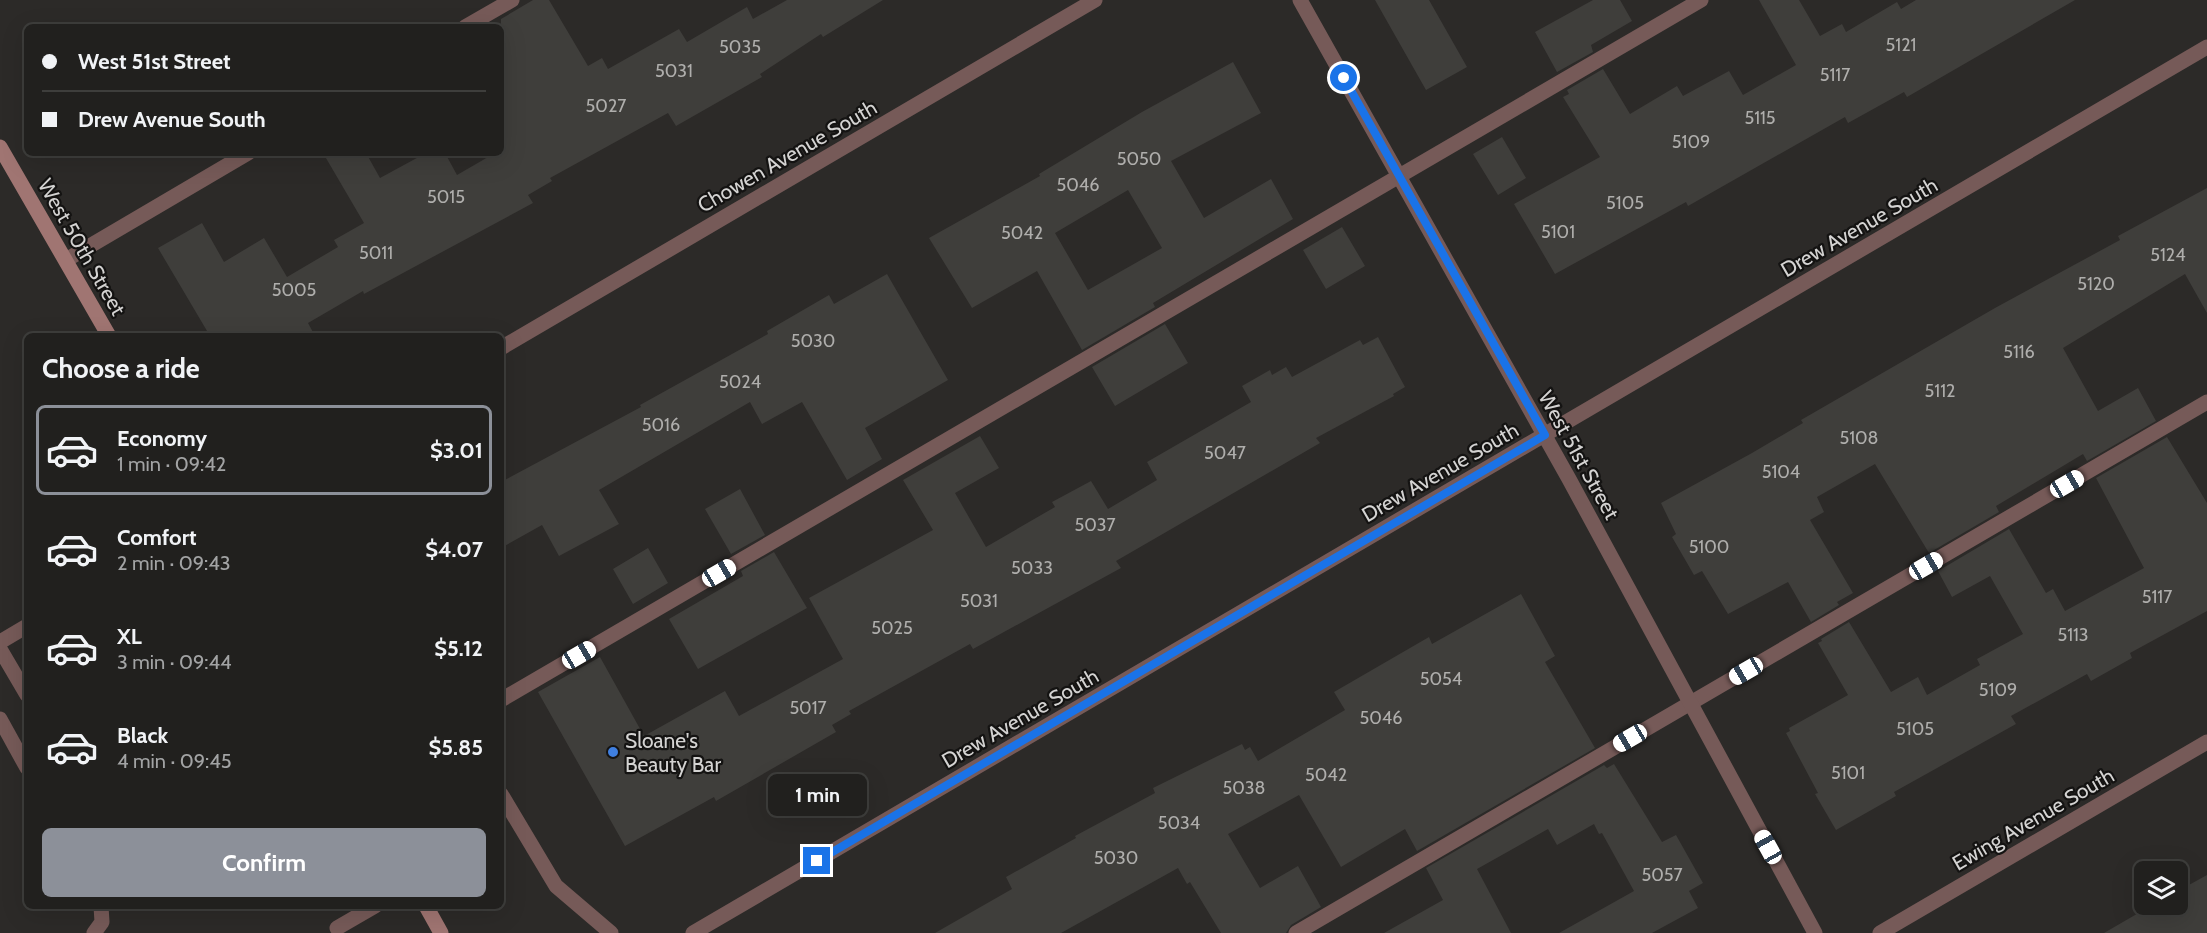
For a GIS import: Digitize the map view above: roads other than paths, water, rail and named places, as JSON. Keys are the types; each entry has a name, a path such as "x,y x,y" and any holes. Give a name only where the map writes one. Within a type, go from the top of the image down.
{"main road":[{"name":"West 50th Street","path":"0,147 107,333"},
{"path":"428,909 441,933"}],"street":[{"path":"470,24 512,0"},
{"name":"Chowen Avenue South","path":"504,346 1095,0"},
{"name":"West 51st Street","path":"1300,0 1545,435 1815,933"},
{"path":"504,698 1701,0"},
{"name":"Drew Avenue South","path":"693,933 2207,47"},
{"path":"66,260 243,156"},
{"path":"1296,933 2207,402"},
{"path":"0,642 24,628"},
{"path":"0,649 24,690"},
{"path":"0,719 24,763"},
{"name":"Ewing Avenue South","path":"1880,933 2207,742"},
{"path":"504,799 556,886 611,933"},
{"path":"94,933 102,922 100,909"},
{"path":"337,928 370,909"}],"place":[{"name":"Sloane's Beauty Bar","path":"613,752"}]}
